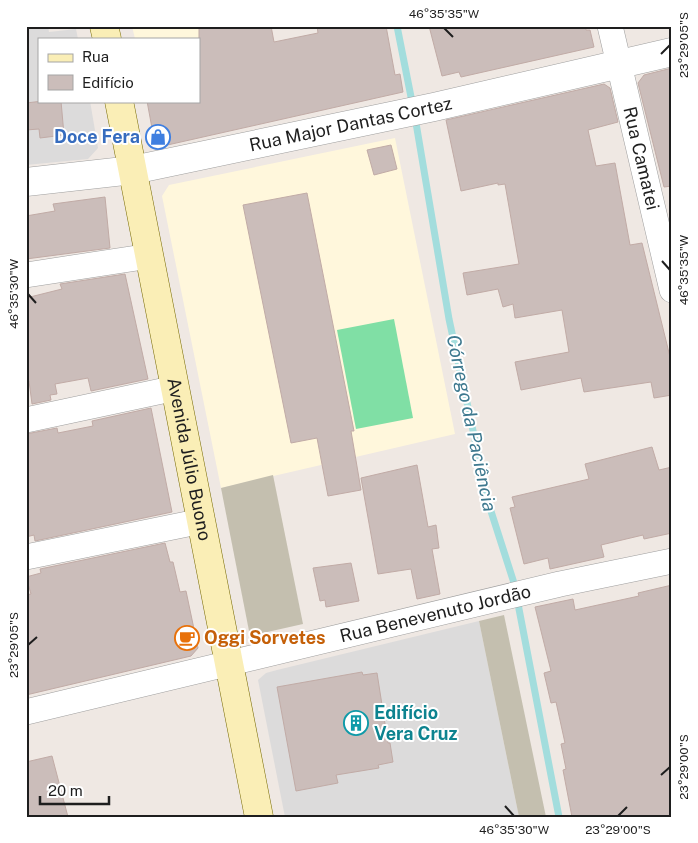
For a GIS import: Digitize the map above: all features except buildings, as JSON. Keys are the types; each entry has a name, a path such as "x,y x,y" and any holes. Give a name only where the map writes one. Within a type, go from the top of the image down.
{"main road":[{"name":"Avenida Júlio Buono","path":"119,102 259,817"}],"street":[{"name":"Rua Camatei","path":"610,26 672,290"},
{"name":"Rua Major Dantas Cortez","path":"26,182 133,170 399,115 672,52"},
{"path":"26,275 150,256"},
{"path":"26,420 176,388"},
{"path":"26,557 202,521"},
{"name":"Rua Benevenuto Jordão","path":"26,712 531,590 672,561"}],"shaded area":[{"path":"26,26 48,26 49,32 76,29 78,38 38,38 38,102 90,102 98,148 88,159 26,165"},
{"path":"132,26 244,26 216,51 200,55 200,38 135,38"},
{"path":"395,138 455,434 221,488 162,196 169,185"},
{"path":"273,475 303,624 250,636 221,488"},
{"path":"504,615 546,817 519,817 479,621"},
{"path":"479,621 519,817 285,817 258,680 266,673 277,670"}],"green space":[{"path":"394,319 413,418 356,429 337,330"}],"waterway":[{"name":"Córrego da Paciência","path":"397,26 413,107"},
{"name":"Córrego da Paciência","path":"415,117 449,319 489,505 514,583 559,817"}],"place":[{"name":"Doce Fera","path":"158,137"},
{"name":"Oggi Sorvetes","path":"187,638"},
{"name":"Edifício Vera Cruz","path":"356,723"}]}
